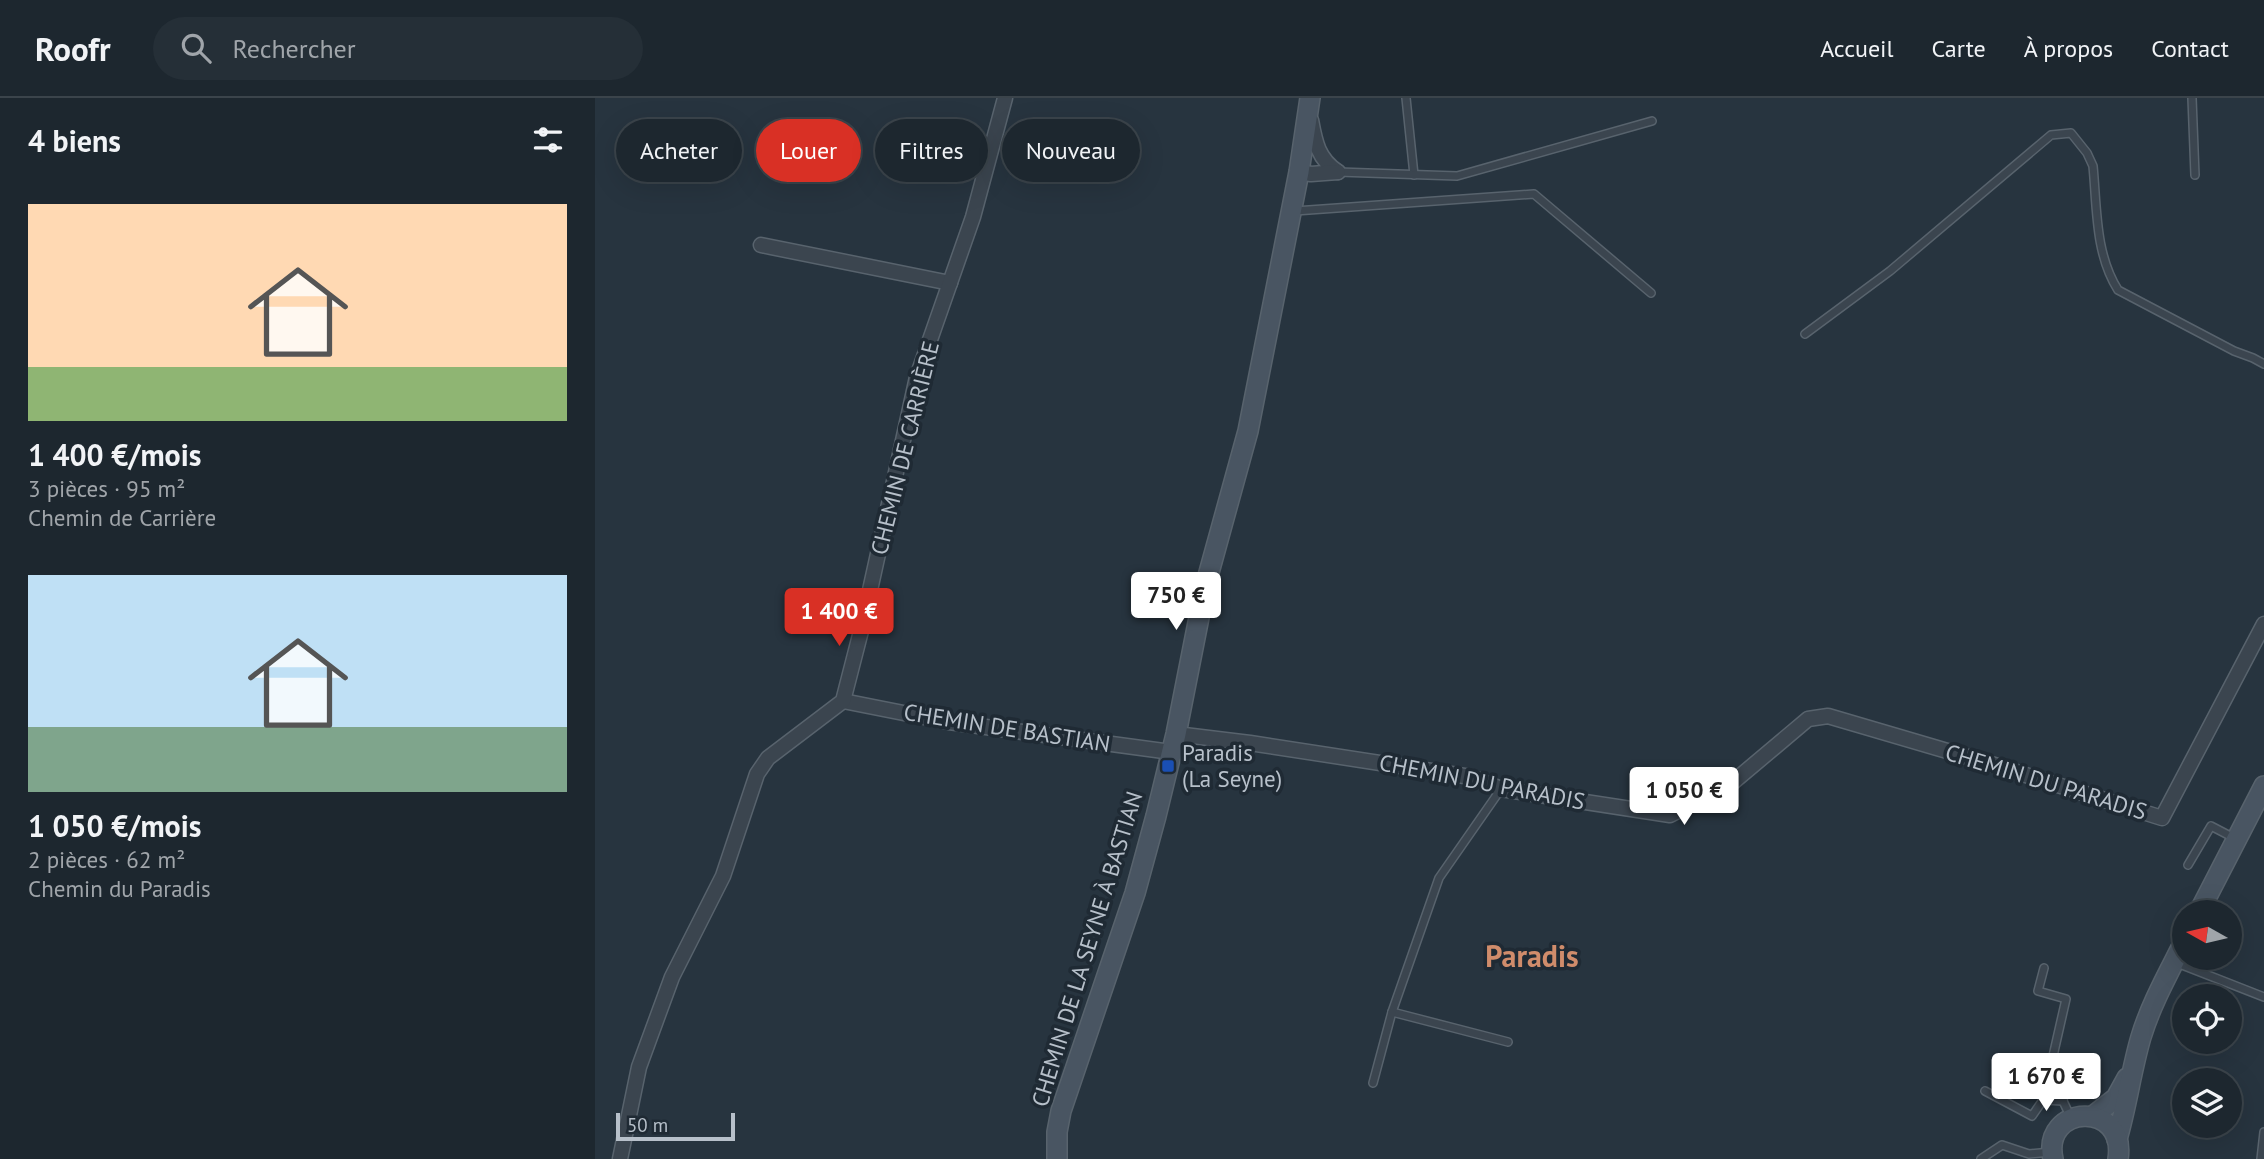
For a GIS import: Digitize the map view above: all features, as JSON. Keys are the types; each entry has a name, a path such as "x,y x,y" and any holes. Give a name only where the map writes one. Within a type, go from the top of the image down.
{"street":[{"name":"CHEMIN DE CARRIÈRE","path":"843,701 917,377 973,217 1005,98"},
{"path":"1309,102 1315,144 1328,165 1338,172"},
{"name":"CHEMIN DE LA SEYNE À BASTIAN","path":"1057,1159 1057,1132 1061,1111 1135,893 1174,743 1205,587 1248,431 1299,172 1309,102"},
{"path":"1299,172 1338,172"},
{"path":"761,245 950,283"},
{"name":"CHEMIN DU PARADIS","path":"1174,743 1472,777 1501,789 1670,815 1732,783 1808,719 1828,716 2162,818 2264,624"},
{"path":"620,1159 639,1067 672,977 723,876 757,774 768,758 843,701"},
{"name":"CHEMIN DE BASTIAN","path":"843,701 949,722 1174,743"},
{"path":"2205,900 2264,786"},
{"path":"2119,1152 2135,1062 2152,1004 2172,967"},
{"path":"2093,1116 2116,1098 2135,1062"},
{"path":"2052,1155 2056,1132 2067,1110 2093,1116 2108,1124 2119,1152"}],"lane":[{"path":"1406,98 1415,174"},
{"path":"2192,98 2195,175"},
{"path":"1338,172 1457,176 1652,121"},
{"path":"1805,334 1890,271 2052,135 2071,133 2087,153 2093,166 2101,251 2118,290 2264,364"},
{"path":"1290,212 1534,194 1651,293"},
{"path":"1373,1083 1392,1012 1439,878 1501,789"},
{"path":"2188,865 2211,826 2237,839"},
{"path":"1985,1091 2032,1116 2043,1100 2066,999 2038,990 2044,968"},
{"path":"2197,970 2264,998"},
{"path":"1392,1012 1508,1042"},
{"path":"2043,1100 2067,1110 2067,1059"},
{"path":"2261,1159 2264,1132"},
{"path":"1981,1159 2002,1145 2029,1154 2052,1155"},
{"path":"2015,1159 2020,1151"}],"place":[{"name":"Paradis (La Seyne)","path":"1168,766"}],"district":[{"name":"Paradis","path":"1532,957"}]}
